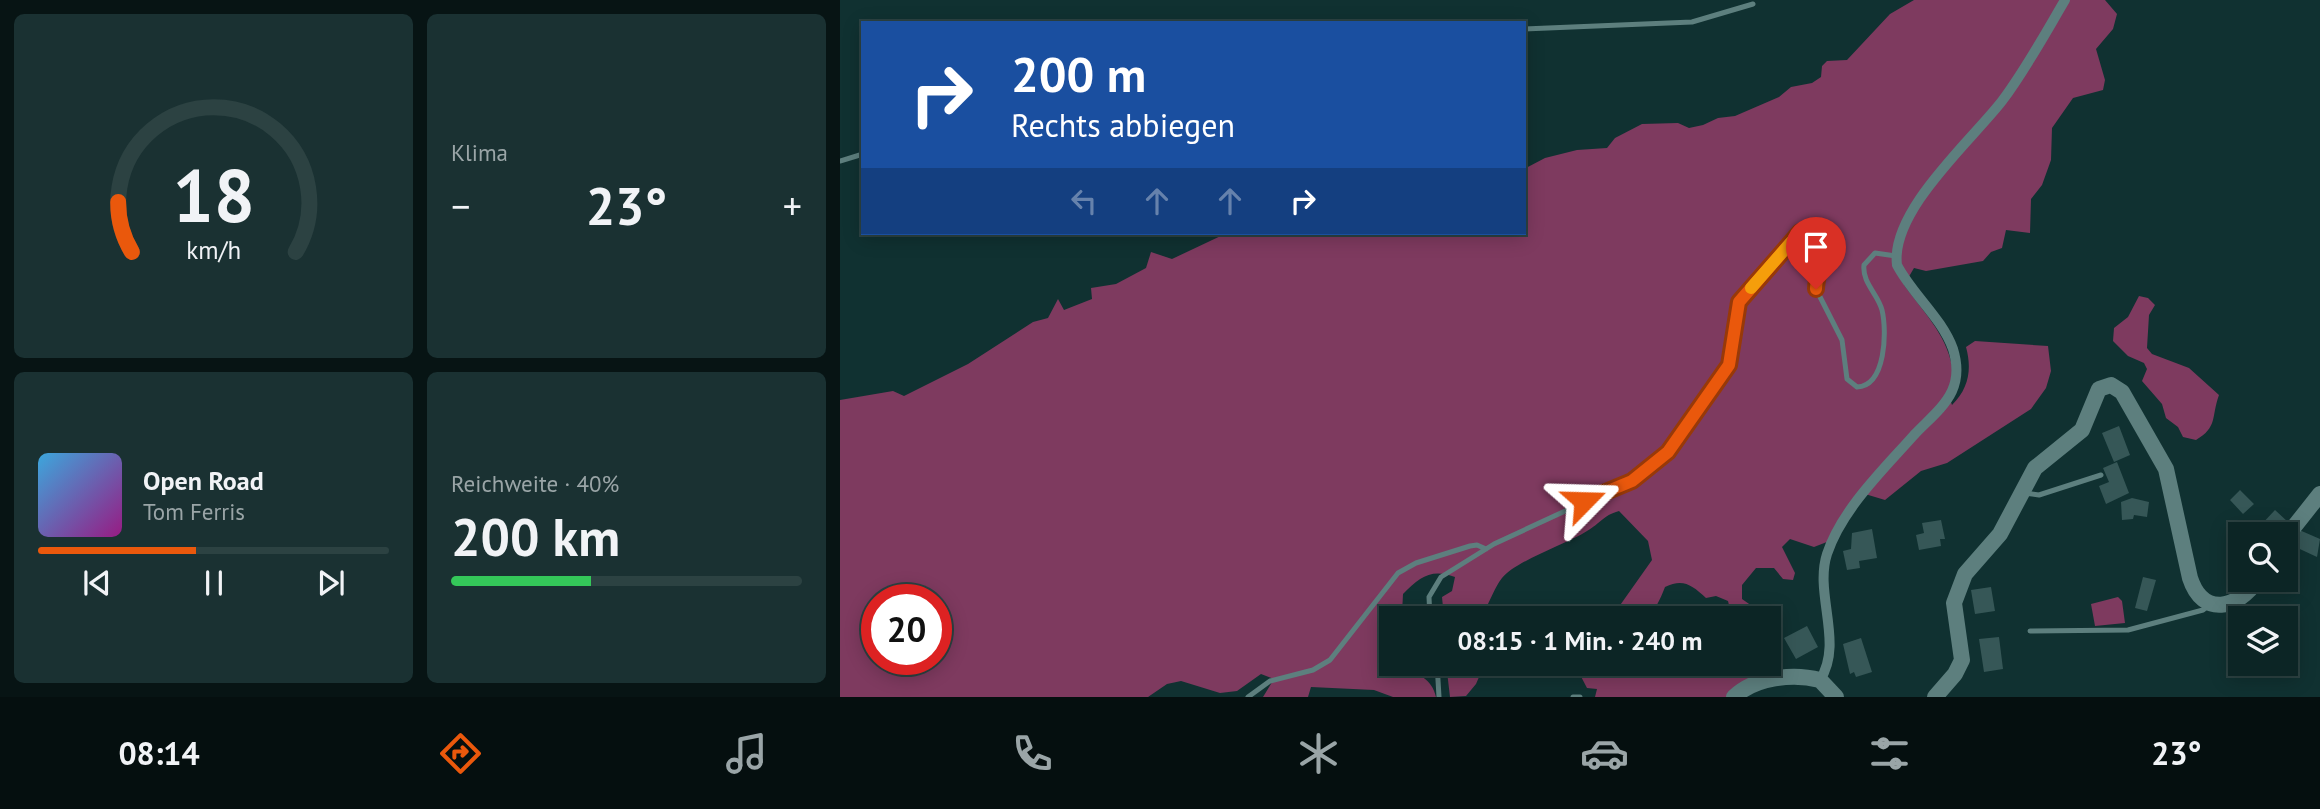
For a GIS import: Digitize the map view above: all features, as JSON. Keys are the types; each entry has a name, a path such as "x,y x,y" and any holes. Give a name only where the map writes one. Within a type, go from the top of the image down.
{"street":[{"path":"1820,680 1827,665 1829,644 1824,576 1835,535 1853,506 1944,402 1955,382 1956,363 1951,344 1897,265 1896,256 1904,230 1948,160 2004,99 2065,0"},
{"path":"1935,697 1955,674 1962,660 1954,607 1959,584 2000,534 2037,465 2082,430 2099,389 2116,387 2127,398 2163,464 2192,583 2198,594 2210,603 2226,605 2242,599 2248,592"},
{"path":"2298,522 2320,494"},
{"path":"1734,697 1762,681 1788,678 1820,680 1836,697"}],"lane":[{"path":"1526,29 1692,22 1753,4"},
{"path":"840,161 861,155"},
{"path":"1429,606 1429,597 1436,582 1486,549 1632,481 1660,460 1717,386 1729,365 1739,302 1805,229 1815,229 1823,241 1816,283 1817,297 1842,340 1847,379 1853,386 1866,384 1878,368 1884,337 1882,311 1865,277 1864,265 1875,253 1896,256"},
{"path":"2021,492 2039,495 2101,475"},
{"path":"1248,697 1270,681 1313,670 1330,660 1387,584 1407,568 1470,546 1478,545 1486,549"},
{"path":"2030,631 2128,630 2203,610 2210,603"},
{"path":"1438,676 1439,697"},
{"path":"1573,697 1580,697"}],"shaded area":[{"path":"1914,0 2105,0 2117,14 2113,29 2096,49 2105,80 2103,90 2073,98 2052,128 2051,160 2042,185 2031,199 2030,233 2006,230 2002,248 1991,252 1983,261 1926,271 1914,268 1904,285 1932,323 1949,354 1952,366 1952,405 1958,399 1968,378 1966,347 1975,341 2048,346 2051,371 2046,388 2031,409 1947,463 1921,471 1885,500 1865,494 1832,540 1814,547 1790,539 1782,547 1795,573 1793,580 1783,579 1774,568 1756,568 1742,585 1742,599 1752,606 1729,606 1728,601 1716,596 1706,598 1692,586 1677,583 1665,587 1656,606 1619,606 1652,560 1648,541 1619,511 1578,536 1509,571 1502,578 1487,606 1443,606 1442,597 1452,591 1455,577 1439,573 1426,576 1415,583 1403,594 1402,606 1379,606 1379,676 1421,676 1431,686 1436,697 1393,697 1374,690 1311,687 1308,697 1263,697 1274,679 1261,674 1237,691 1220,693 1181,681 1167,684 1148,697 840,697 840,400 893,391 904,396 968,364 1033,322 1048,318 1058,299 1064,310 1092,299 1091,288 1116,284 1146,268 1151,252 1172,259 1223,235 1526,235 1526,168 1545,158 1577,150 1607,148 1615,138 1642,124 1678,123 1689,128 1718,118 1735,116 1779,97 1791,87 1812,83 1821,77 1822,66 1827,61 1847,60 1890,14"},
{"path":"2139,296 2148,298 2155,305 2149,315 2147,348 2152,354 2189,368 2219,395 2211,426 2196,440 2183,437 2178,427 2166,418 2162,404 2142,381 2147,369 2144,363 2128,356 2113,341 2114,328 2128,317"},
{"path":"2118,597 2122,601 2125,623 2095,626 2091,604"},
{"path":"1448,676 1479,676 1466,696 1450,697"},
{"path":"1581,676 1760,676 1728,697 1595,697 1597,689 1587,688"}],"building":[{"path":"2119,426 2130,455 2114,462 2102,433"},
{"path":"2117,462 2129,493 2106,504 2099,486 2109,482 2103,468"},
{"path":"2240,490 2254,504 2243,514 2230,500"},
{"path":"2132,498 2149,502 2147,517 2134,515 2133,519 2122,520 2121,502"},
{"path":"2275,510 2288,522 2264,522"},
{"path":"1941,520 1945,539 1940,539 1941,546 1919,550 1916,535 1924,533 1922,523"},
{"path":"1872,529 1877,558 1859,561 1860,568 1847,570 1843,551 1851,549 1852,533"},
{"path":"2298,529 2320,539 2317,557 2298,548"},
{"path":"2143,577 2156,580 2147,611 2135,608"},
{"path":"1991,587 1995,611 1975,614 1971,590"},
{"path":"1807,626 1818,647 1796,659 1784,638"},
{"path":"1999,637 2003,669 1984,672 1979,639"},
{"path":"1861,638 1872,672 1856,677 1854,672 1850,674 1843,644"}],"slow traffic":[{"path":"1751,288 1791,246 1800,232 1813,229"}],"route":[{"path":"1584,501 1632,481 1668,452 1717,386 1729,365 1739,302 1791,246 1800,232 1810,228 1815,229 1823,241 1816,289"}]}
